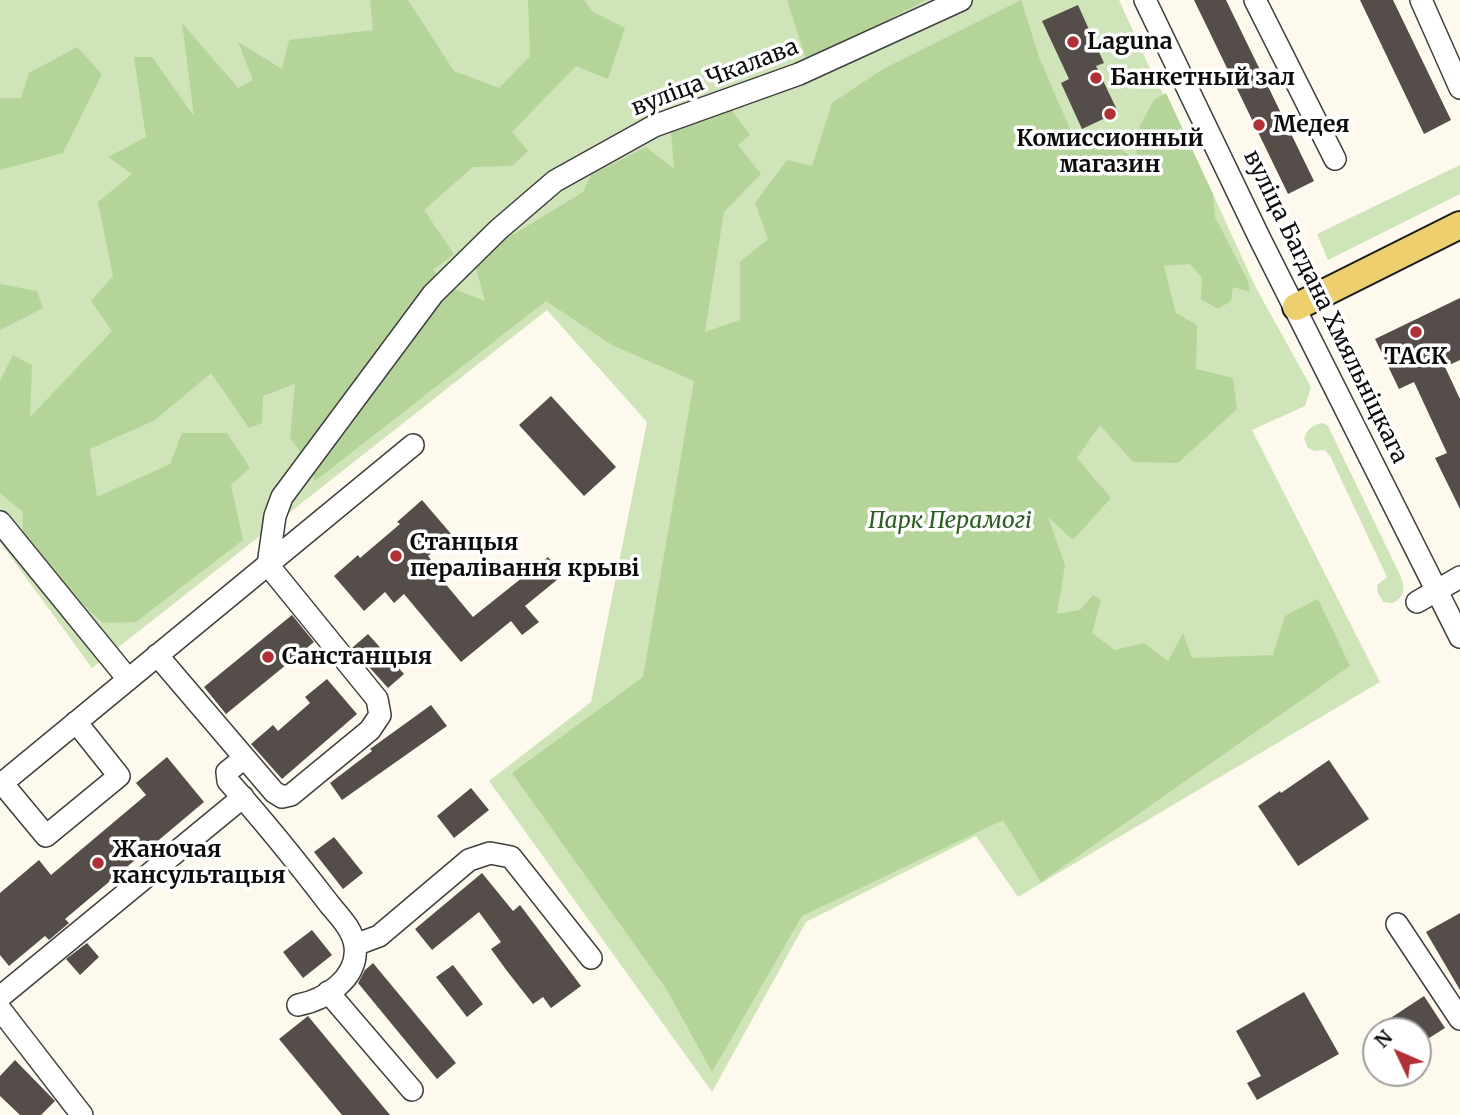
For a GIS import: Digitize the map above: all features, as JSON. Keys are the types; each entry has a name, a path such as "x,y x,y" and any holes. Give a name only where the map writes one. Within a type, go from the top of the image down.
{"main road":[{"path":"1296,307 1460,225"}],"street":[{"name":"вуліца Чкалава","path":"268,565 275,516 282,496 425,304 498,230 555,181 654,126 799,75 961,0"},
{"name":"вуліца Багдана Хмяльніцкага","path":"1144,0 1296,307 1336,408 1437,590 1460,637"},
{"path":"1255,0 1335,159"},
{"path":"1421,0 1460,88"},
{"path":"76,722 119,776 46,836 1,784 128,678 413,445"},
{"path":"0,522 128,678"},
{"path":"157,655 274,792 282,797 291,795 370,730 380,715 377,699 268,565"},
{"path":"1417,602 1460,578"},
{"path":"244,758 227,772 228,781 299,863 346,924 355,944 354,961 347,977 316,1002 298,1005"},
{"path":"0,997 243,797"},
{"path":"355,944 379,936 469,860 490,853 511,857 591,958"},
{"path":"1397,924 1460,1019"},
{"path":"328,992 412,1090"},
{"path":"0,1009 82,1115"}],"green space":[{"name":"Парк Перамогі","path":"0,0 1119,0 1255,286 1311,387 1305,406 1252,430 1380,682 1018,897 976,836 806,922 712,1092 489,781 591,702 647,422 547,310 92,668 0,542"},
{"name":"Парк Перамогі","path":"370,0 408,0 454,71 499,88 530,56 528,0 584,0 593,12 625,28 608,79 576,66 512,132 528,151 512,166 473,167 424,210 454,254 433,270 451,288 485,301 470,246 504,240 583,192 591,175 646,147 674,169 671,132 730,108 750,135 738,145 761,174 724,212 705,332 740,320 740,262 768,239 755,203 787,160 812,166 832,103 883,69 1021,0 1039,57 1073,136 1097,132 1139,162 1133,138 1154,100 1166,93 1213,194 1215,217 1248,281 1250,292 1233,287 1231,301 1218,309 1201,299 1202,278 1190,264 1164,266 1176,313 1197,325 1196,369 1233,378 1237,409 1178,463 1133,462 1100,425 1077,458 1111,498 1073,540 1048,517 1065,565 1057,614 1080,610 1093,595 1101,600 1092,633 1115,650 1144,643 1168,661 1183,633 1192,658 1273,655 1285,616 1318,599 1350,666 1041,882 1003,820 802,916 712,1072 667,990 512,773 643,677 694,381 612,345 546,301 315,481 290,438 295,384 263,396 262,423 249,428 211,373 155,420 90,449 97,497 170,464 182,433 227,433 250,468 231,485 243,540 136,622 103,623 22,548 23,512 0,493 0,381 13,355 32,365 30,417 112,331 91,301 113,276 98,202 132,174 108,157 146,137 134,57 152,57 194,116 182,23 238,88 253,80 238,42 282,69 289,40 373,30"},
{"path":"787,0 926,0 807,62"},
{"path":"77,47 102,74 63,153 0,170 0,98 21,98 29,73"},
{"path":"1460,165 1460,194 1328,260 1317,234"},
{"path":"0,284 37,291 43,308 0,330"},
{"path":"1323,423 1328,426 1401,577 1403,592 1393,603 1383,602 1378,593 1377,585 1387,577 1330,456 1325,450 1315,451 1308,448 1304,439 1310,428"}],"building":[{"path":"1194,0 1226,0 1314,181 1288,194"},
{"path":"1360,0 1393,0 1451,120 1424,134"},
{"path":"1078,5 1104,63 1096,66 1118,112 1082,129 1061,83 1069,79 1042,21"},
{"path":"1460,298 1460,360 1445,367 1460,399 1460,509 1435,458 1447,453 1414,382 1399,389 1375,339"},
{"path":"551,396 616,467 584,496 519,425"},
{"path":"422,500 452,535 428,556 432,561 429,564 473,617 548,557 563,575 525,606 539,622 522,635 511,621 461,662 404,594 394,603 385,592 364,611 334,576 400,524 397,522"},
{"name":"Санстанцыя","path":"292,615 314,642 226,714 204,687"},
{"path":"368,634 404,674 388,688 352,648"},
{"path":"327,679 357,714 282,779 251,744 273,725 278,731 310,703 305,697"},
{"path":"431,705 447,726 342,800 330,783 372,751 370,749"},
{"name":"Жаночая кансультацыя","path":"167,757 204,802 65,919 69,923 49,940 45,936 9,966 0,955 0,893 39,860 51,875 146,795 136,783"},
{"path":"1329,760 1369,819 1298,866 1258,806"},
{"path":"471,788 489,810 454,838 437,816"},
{"path":"334,837 363,873 343,889 314,852"},
{"path":"482,873 513,911 520,905 581,986 551,1008 543,997 533,1004 507,971 491,949 501,942 479,912 432,950 415,929"},
{"path":"1460,913 1460,990 1426,932"},
{"path":"312,930 332,955 303,978 283,952"},
{"path":"87,943 99,957 80,975 66,959"},
{"path":"373,963 456,1063 437,1079 358,983 365,970"},
{"path":"453,965 483,1004 467,1017 436,977"},
{"path":"1304,992 1339,1054 1257,1100 1247,1083 1261,1076 1236,1031"},
{"path":"1424,996 1445,1028 1432,1036 1432,1017 1392,1017"},
{"path":"308,1016 390,1115 342,1115 279,1039"},
{"path":"15,1060 55,1101 41,1115 20,1115 0,1096 0,1076"}],"place":[{"name":"Laguna","path":"1073,42"},
{"name":"Банкетный зал","path":"1096,78"},
{"name":"Комиссионный магазин","path":"1110,114"},
{"name":"Медея","path":"1259,125"},
{"name":"ТАСК","path":"1416,332"},
{"name":"Станцыя пералівання крыві","path":"396,556"},
{"name":"Санстанцыя","path":"268,657"},
{"name":"Жаночая кансультацыя","path":"98,863"}]}
